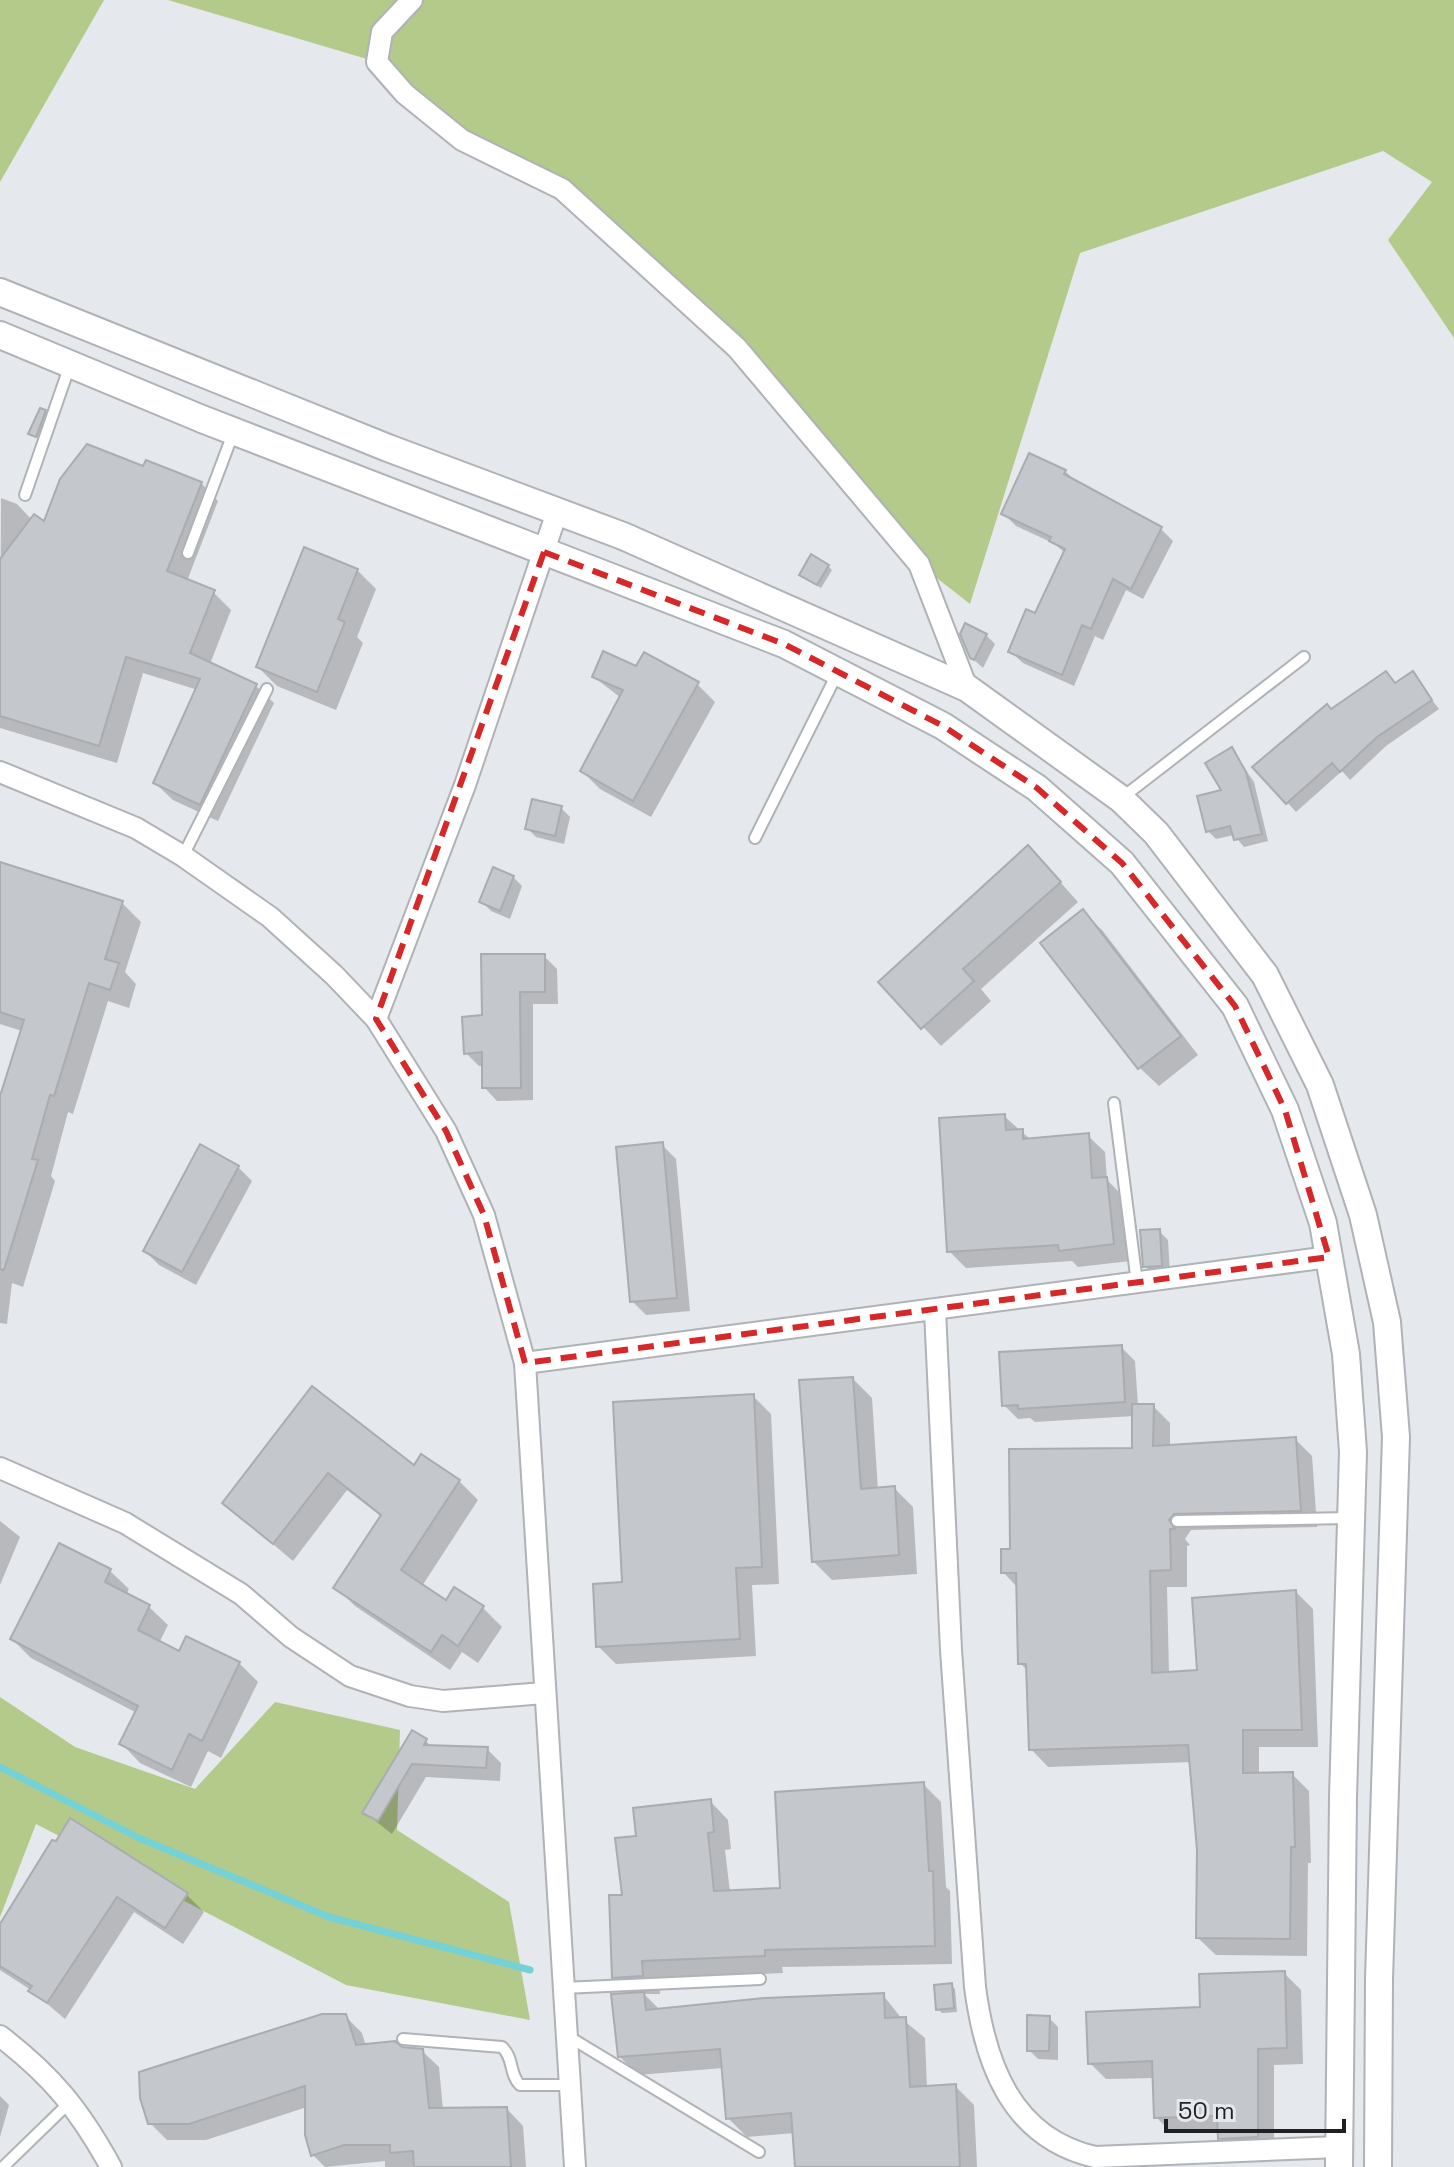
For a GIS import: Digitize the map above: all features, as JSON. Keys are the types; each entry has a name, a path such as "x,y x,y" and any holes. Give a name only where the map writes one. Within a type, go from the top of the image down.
{"street":[{"path":"412,0 382,32 377,62 405,94 462,140 562,189 737,348 919,564 967,688"},
{"path":"0,292 711,573 967,688 1121,799 1156,833 1265,975 1320,1085 1363,1215 1387,1322 1396,1437 1379,1979 1378,2167"},
{"path":"0,335 234,431 544,552 700,609 784,644 943,726 1025,780 1122,863 1235,1006 1285,1110 1323,1223 1346,1354 1353,1452 1339,2157 1095,2157 1073,2152 1028,2119 1008,2098 994,2072 981,2034 974,1971 951,1650 935,1311"},
{"path":"376,1019 465,785 557,512"},
{"path":"0,772 136,828 183,856 270,917 376,1019 446,1131 484,1215 525,1363 575,2167"},
{"path":"525,1363 1329,1257"},
{"path":"0,1468 125,1523 241,1594 291,1637 350,1676 410,1696 443,1701 544,1693"},
{"path":"0,2036 49,2075 89,2126 111,2167"}],"lane":[{"path":"25,495 71,364"},
{"path":"188,553 234,431"},
{"path":"1121,799 1304,657"},
{"path":"755,838 838,672"},
{"path":"183,856 267,689"},
{"path":"1114,1103 1137,1283"},
{"path":"1177,1521 1351,1518"},
{"path":"563,1988 760,1979"},
{"path":"566,2035 759,2152"},
{"path":"403,2039 502,2047 509,2053 513,2078 520,2085 570,2085"},
{"path":"3,2167 70,2102"}],"highlighted area":[{"path":"544,552 784,644 943,726 1037,788 1122,863 1235,1006 1285,1110 1329,1257 525,1363 484,1215 446,1131 376,1019"}],"green space":[{"path":"0,0 104,0 0,182"},
{"path":"168,0 1454,0 1454,338 1388,240 1432,182 1383,151 1080,253 970,604 919,564 737,348 562,189 462,140 377,62"},
{"path":"0,1697 75,1747 195,1789 275,1702 400,1730 397,1830 509,1902 530,2020 346,1985 36,1824 0,1917"}],"building":[{"path":"40,408 46,410 36,437 28,434"},
{"path":"87,444 143,466 146,460 202,482 167,571 215,590 190,653 257,684 200,805 153,783 200,679 126,657 99,746 0,716 0,559 34,514 44,521 60,479"},
{"path":"1029,453 1066,470 1064,474 1162,527 1131,589 1113,579 1091,629 1082,625 1062,675 1008,652 1026,609 1035,613 1065,549 1049,541 1051,537 1001,514"},
{"path":"304,547 358,569 338,619 345,622 317,692 256,667"},
{"path":"811,554 829,565 817,585 799,575"},
{"path":"965,623 987,634 974,660 970,658 960,634"},
{"path":"603,651 636,666 644,652 699,682 633,801 580,771 623,690 592,677"},
{"path":"1386,671 1395,683 1413,671 1432,700 1377,737 1340,772 1332,763 1286,804 1252,767 1327,704 1331,709"},
{"path":"1232,747 1246,772 1262,834 1234,840 1230,826 1206,832 1197,796 1221,790 1205,763"},
{"path":"532,799 562,806 555,836 525,829"},
{"path":"1028,845 1061,882 963,969 974,981 921,1029 878,982"},
{"path":"0,862 123,901 105,959 119,963 110,990 89,983 54,1096 50,1095 32,1159 38,1160 4,1270 0,1269 0,1096 24,1020 0,1012"},
{"path":"493,867 514,876 500,911 479,902"},
{"path":"1083,909 1181,1036 1138,1069 1040,943"},
{"path":"481,954 545,954 545,992 520,992 521,1088 482,1088 482,1052 464,1054 462,1017 482,1015"},
{"path":"1005,1114 1006,1130 1023,1129 1023,1139 1089,1133 1092,1178 1107,1177 1114,1244 1059,1251 1058,1245 947,1252 939,1118"},
{"path":"663,1142 677,1298 630,1302 616,1147"},
{"path":"200,1144 239,1166 182,1272 143,1251"},
{"path":"1160,1229 1162,1266 1143,1267 1140,1230"},
{"path":"1122,1345 1125,1402 1018,1409 1018,1405 1002,1406 999,1352"},
{"path":"853,1377 861,1489 895,1486 899,1555 812,1562 799,1380"},
{"path":"312,1386 414,1465 421,1454 460,1480 401,1570 446,1600 454,1587 484,1606 458,1646 442,1635 431,1652 333,1588 381,1515 328,1473 273,1544 222,1503"},
{"path":"754,1394 762,1567 736,1568 740,1639 596,1647 593,1584 622,1582 613,1402"},
{"path":"1132,1404 1154,1404 1153,1446 1296,1437 1301,1511 1174,1514 1169,1520 1175,1529 1170,1529 1171,1570 1150,1571 1152,1673 1197,1670 1192,1598 1296,1590 1302,1730 1243,1730 1243,1773 1293,1772 1295,1847 1291,1847 1290,1939 1196,1938 1197,1850 1188,1745 1029,1750 1026,1664 1018,1664 1016,1573 1001,1573 1001,1549 1010,1549 1009,1449 1132,1448"},
{"path":"59,1543 111,1569 105,1582 150,1605 138,1630 179,1651 186,1636 240,1662 202,1741 189,1734 172,1770 119,1744 138,1706 10,1639"},
{"path":"412,1730 427,1739 424,1745 488,1747 486,1768 412,1764 378,1821 362,1813"},
{"path":"924,1782 929,1871 933,1871 935,1946 765,1950 765,1956 642,1961 643,1976 612,1978 609,1895 622,1895 615,1838 636,1836 633,1808 711,1799 714,1832 708,1833 714,1891 780,1888 775,1792"},
{"path":"70,1818 188,1893 165,1928 117,1897 47,2003 28,1991 32,1986 0,1966 0,1924 52,1840 56,1841"},
{"path":"1285,1971 1287,2048 1258,2049 1258,2137 1218,2139 1217,2116 1154,2118 1152,2061 1088,2064 1086,2012 1200,2007 1199,1974"},
{"path":"952,1983 954,2008 936,2010 934,1985"},
{"path":"644,1992 646,2010 765,1998 884,1993 885,2018 906,2017 910,2087 956,2084 960,2167 795,2167 791,2113 726,2119 720,2049 618,2057 611,1994"},
{"path":"322,2014 346,2014 356,2045 395,2041 402,2047 423,2049 429,2108 507,2107 511,2167 414,2167 413,2151 390,2153 390,2145 344,2145 311,2156 305,2135 305,2086 189,2124 148,2124 140,2098 139,2072"},
{"path":"1027,2015 1050,2016 1049,2051 1027,2051"}],"waterway":[{"path":"0,1767 139,1838 329,1917 530,1970"}]}
